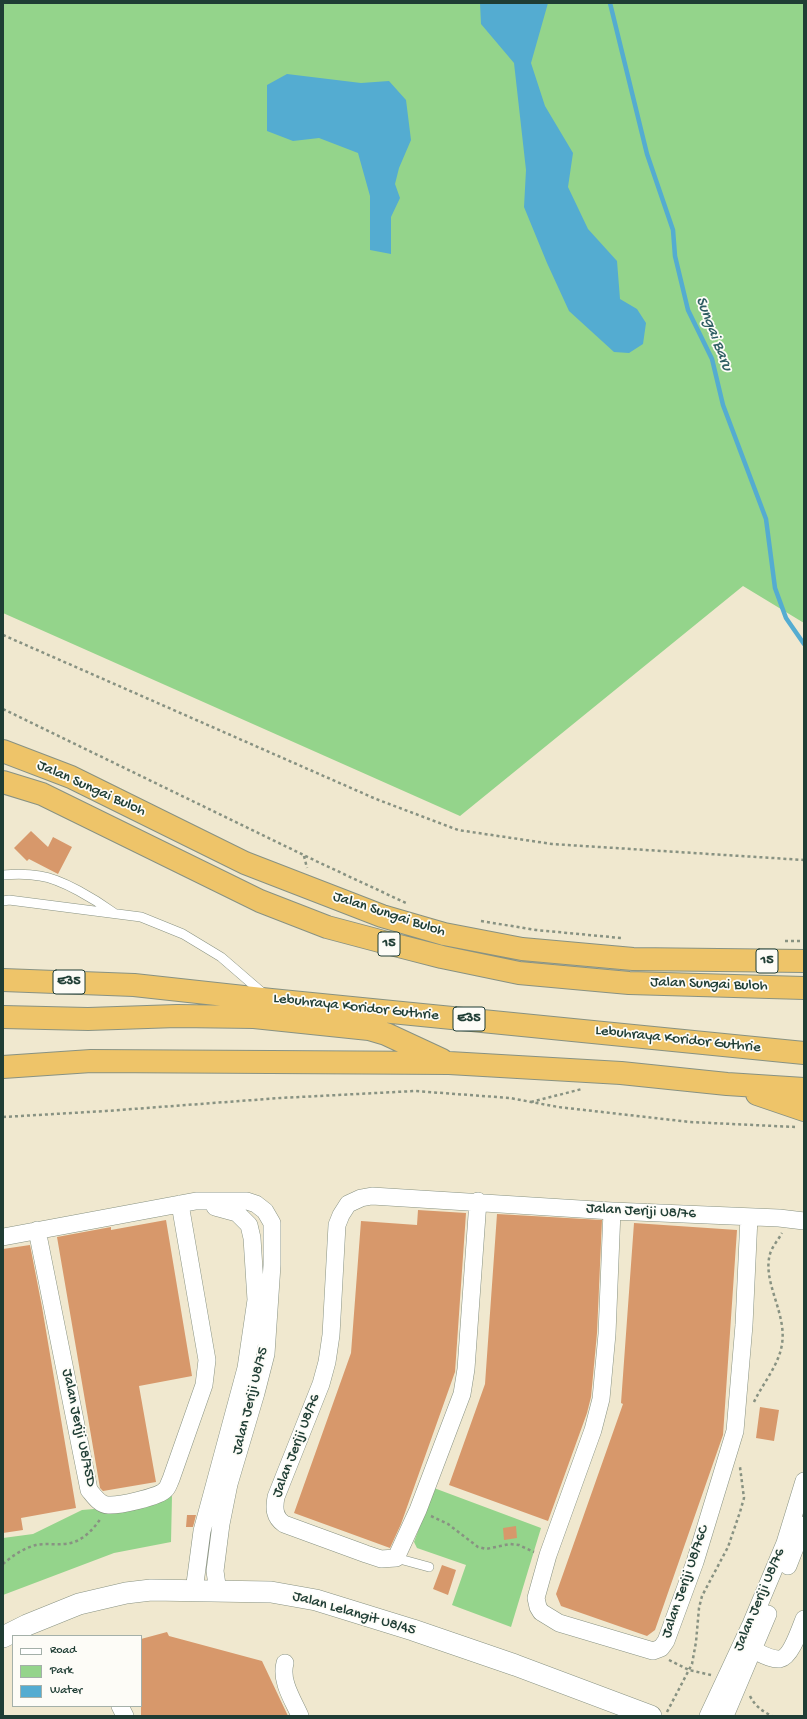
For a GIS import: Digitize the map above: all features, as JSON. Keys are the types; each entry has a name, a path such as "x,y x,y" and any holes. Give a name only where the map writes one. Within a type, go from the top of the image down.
{"highway":[{"name":"Jalan Sungai Buloh","path":"3,752 71,777 246,862 382,916 444,934 522,949 633,958 804,961"},
{"name":"Jalan Sungai Buloh","path":"3,782 42,794 260,901 327,927 391,944 442,957 518,973 629,983 804,988"},
{"name":"Lebuhraya Koridor Guthrie","path":"3,980 134,985 804,1053"},
{"path":"3,1017 88,1019 176,1016 254,1017 369,1029 386,1034 449,1063"},
{"path":"3,1067 91,1061 449,1063 621,1072 728,1084 804,1089"},
{"path":"728,1084 802,1119"}],"street":[{"name":"Jalan Jeriji U8/76","path":"396,1558 381,1559 374,1557 289,1526 280,1521 275,1511 276,1498 321,1384 327,1362 331,1339 338,1220 348,1204 362,1198 372,1196 804,1221"},
{"name":"Jalan Jeriji U8/75","path":"3,1237 188,1202 247,1201 265,1211 272,1223 272,1265 266,1354 229,1484 221,1524 215,1571 218,1592"},
{"name":"Jalan Jeriji U8/75","path":"188,1202 237,1213 249,1224 252,1238 256,1300 246,1368 202,1531 194,1591"},
{"name":"Jalan Jeriji U8/75D","path":"37,1230 89,1490 98,1500 108,1506 157,1496 165,1491 171,1479 204,1385 207,1360 188,1202"},
{"path":"396,1558 418,1510 462,1394 478,1202"},
{"name":"Jalan Jeriji U8/76C","path":"612,1211 607,1334 601,1400 593,1430 547,1559 536,1598 541,1612 559,1623 653,1651 661,1648 666,1641 695,1562 736,1431 744,1325 749,1217"},
{"name":"Jalan Jeriji U8/76","path":"726,1716 733,1680 751,1624 785,1543 804,1481"},
{"name":"Jalan Jeriji U8/76","path":"708,1716 752,1650 804,1525"},
{"name":"Jalan Lelangit U8/45","path":"3,1637 55,1613 101,1598 151,1590 270,1592 316,1600 413,1630 515,1665 651,1716"},
{"path":"752,1650 776,1658 785,1657 790,1650 804,1619"},
{"path":"285,1663 284,1676 300,1716"},
{"path":"120,1707 125,1716"}],"lane":[{"path":"3,875 40,876 51,878 98,901 115,914"},
{"path":"3,901 9,900 141,917 183,934 221,957 271,1000"},
{"path":"396,1558 429,1567"}],"path":[{"path":"3,635 376,799 458,830 552,844 804,860"},
{"path":"3,709 318,862 412,905"},
{"path":"478,921 536,930 622,938"},
{"path":"780,941 804,941"},
{"path":"3,1117 280,1098 415,1091 510,1098 558,1108 690,1122 802,1119"},
{"path":"3,1564 26,1549 36,1545 64,1544 74,1542 91,1532 108,1506"},
{"path":"418,1510 448,1524 478,1547 486,1549 510,1544 519,1545 547,1559"},
{"path":"653,1651 689,1670 733,1680 753,1702 763,1711 772,1716"}],"green space":[{"path":"3,3 804,3 804,623 743,586 460,816 3,613"},
{"path":"434,1488 541,1528 511,1627 452,1605 466,1565 417,1548 414,1542"},
{"path":"172,1496 171,1542 114,1553 3,1595 3,1538 33,1534 82,1510 94,1509 114,1513"}],"water":[{"path":"480,3 548,3 531,63 545,106 573,153 568,187 588,229 617,261 620,299 637,309 646,323 643,344 629,353 614,352 569,311 547,263 524,207 526,170 514,63 481,24"},
{"path":"287,74 361,83 389,81 406,100 411,140 399,168 395,184 400,198 391,217 391,254 370,250 370,196 358,153 319,138 293,141 267,131 267,85"}],"building":[{"path":"31,831 48,847 53,837 72,847 58,874 29,859 27,861 14,848"},
{"path":"418,1210 466,1213 455,1372 401,1524 390,1548 294,1513 351,1353 361,1221 417,1225"},
{"path":"497,1214 602,1220 597,1333 591,1397 587,1413 548,1521 449,1485 485,1384"},
{"path":"166,1220 192,1376 139,1386 156,1482 103,1491 100,1488 57,1237 111,1227 111,1230"},
{"path":"634,1223 737,1230 723,1435 655,1630 647,1636 561,1606 556,1594 623,1404 621,1403"},
{"path":"30,1245 76,1508 21,1518 23,1530 3,1533 3,1249"},
{"path":"760,1407 779,1410 774,1441 756,1438"},
{"path":"187,1515 196,1515 193,1527 186,1527"},
{"path":"516,1526 517,1538 504,1540 503,1528"},
{"path":"442,1565 456,1570 448,1595 433,1589"},
{"path":"167,1632 169,1636 262,1661 288,1716 141,1716 142,1639"}],"waterway":[{"name":"Sungai Baru","path":"610,3 647,154 673,230 675,256 688,310 712,359 723,405 766,519 775,588 786,618 804,644"}]}
